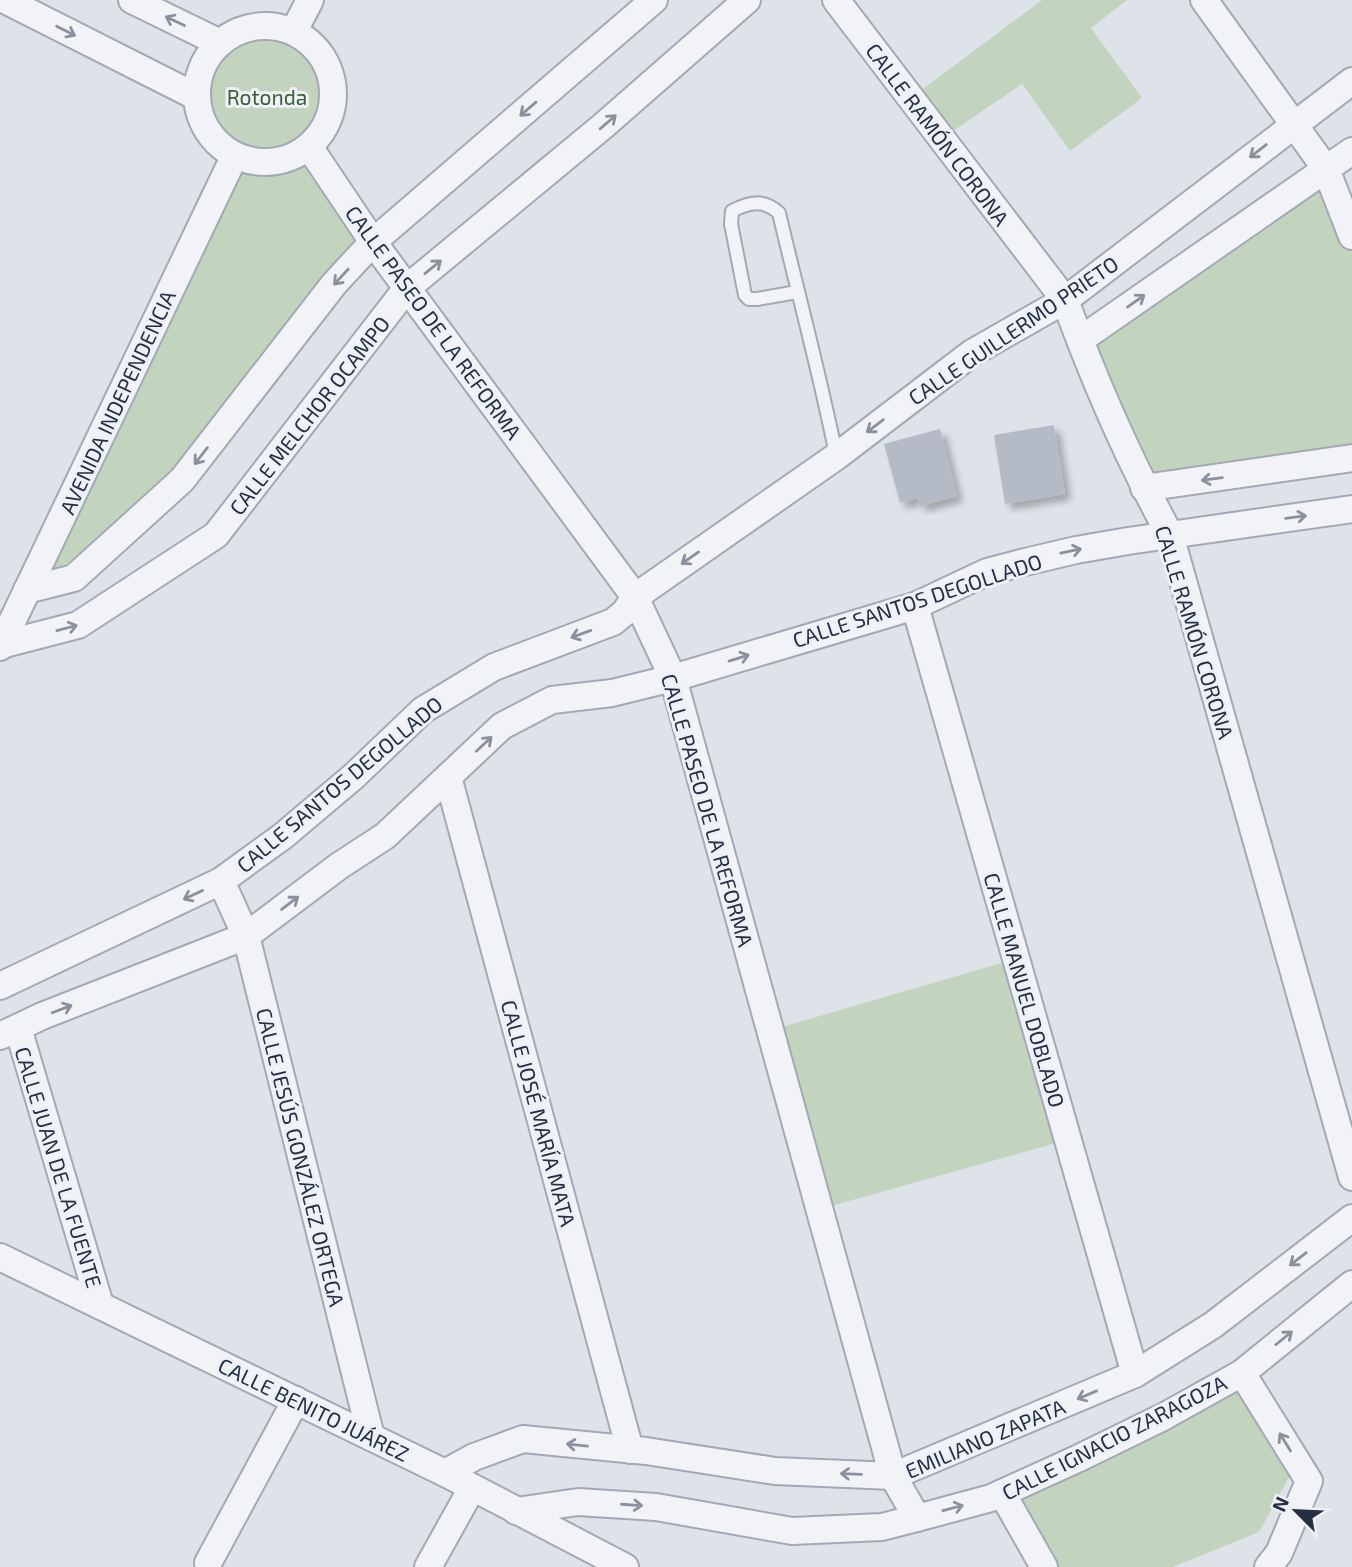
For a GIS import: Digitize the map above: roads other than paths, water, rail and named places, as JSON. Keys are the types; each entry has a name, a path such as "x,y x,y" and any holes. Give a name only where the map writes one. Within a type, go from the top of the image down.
{"street":[{"path":"5,0 195,96"},
{"path":"132,0 218,42"},
{"path":"294,31 310,0"},
{"path":"27,590 75,578 182,480 334,284 373,242 654,0"},
{"name":"CALLE MELCHOR OCAMPO","path":"1,646 78,625 216,535 407,288 603,126 747,0"},
{"name":"CALLE RAMÓN CORONA","path":"836,0 1065,300 1144,488 1170,536 1352,1177"},
{"path":"1204,0 1326,169 1352,236"},
{"path":"255,26 294,31 322,52 335,84 331,120 310,148 273,163 234,156 206,132 195,96 201,66 218,42 255,26"},
{"name":"CALLE GUILLERMO PRIETO","path":"635,597 836,456 972,353 1065,300 1352,81"},
{"name":"CALLE PASEO DE LA REFORMA","path":"310,148 373,242 635,597 673,678 893,1476 917,1518"},
{"path":"1080,340 1352,150"},
{"name":"AVENIDA INDEPENDENCIA","path":"1,646 234,156"},
{"path":"1144,488 1352,458"},
{"name":"CALLE SANTOS DEGOLLADO","path":"9,1032 42,1016 246,936 385,835 502,726 552,700 612,693 673,678 915,606 987,572 1021,563 1076,550 1352,509"},
{"name":"CALLE SANTOS DEGOLLADO","path":"0,986 221,881 314,810 423,710 494,667 614,622 635,597"},
{"name":"CALLE MANUEL DOBLADO","path":"915,606 1135,1374"},
{"name":"CALLE JOSÉ MARÍA MATA","path":"448,777 630,1450"},
{"name":"CALLE JESÚS GONZÁLEZ ORTEGA","path":"221,881 246,936 371,1437"},
{"name":"CALLE JUAN DE LA FUENTE","path":"9,1032 100,1305"},
{"name":"EMILIANO ZAPATA","path":"445,1473 474,1457 523,1439 630,1450 775,1471 893,1476 1135,1374 1213,1325 1352,1218"},
{"name":"CALLE BENITO JUÁREZ","path":"0,1257 445,1473 625,1567"},
{"name":"CALLE IGNACIO ZARAGOZA","path":"516,1511 578,1502 656,1507 792,1531 881,1527 991,1498 1077,1459 1242,1373 1352,1284"},
{"path":"1242,1373 1309,1481 1279,1553 1268,1567"},
{"path":"208,1563 296,1400"},
{"path":"428,1567 472,1488"},
{"path":"1002,1493 1044,1567"}],"lane":[{"path":"797,292 757,299 749,299 745,295 731,224 732,211 742,206 764,203 779,213 829,416 836,456"}],"park label":[{"name":"Rotonda","path":"267,96"}]}
